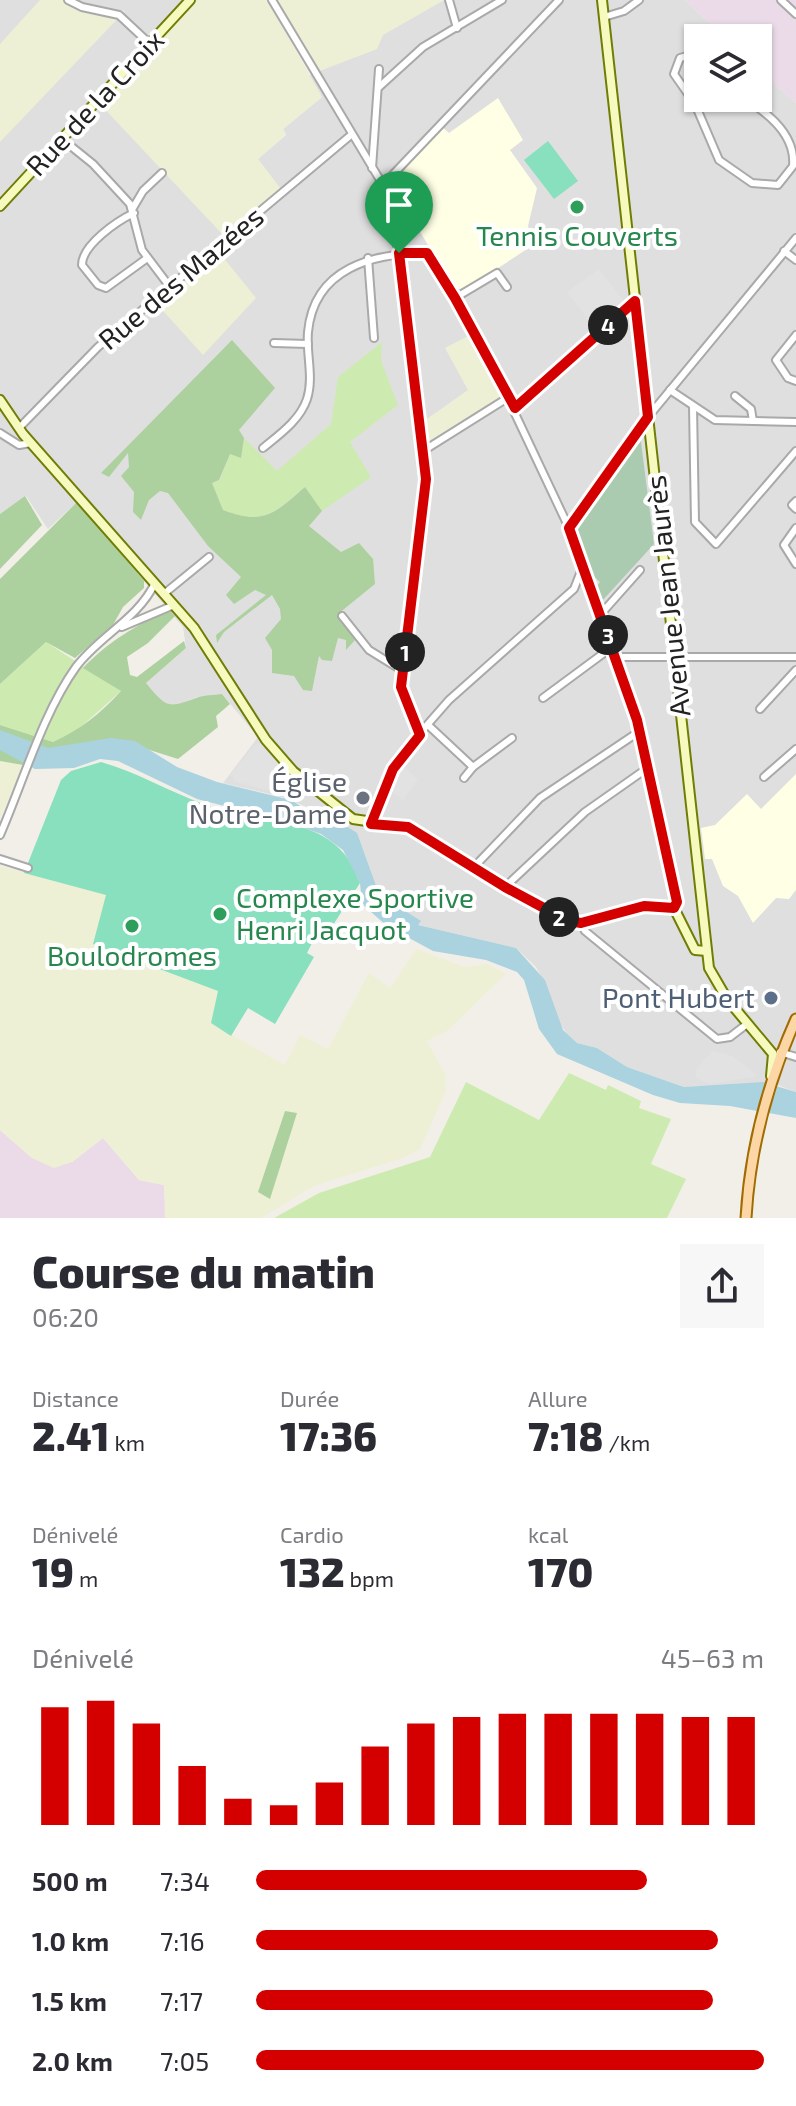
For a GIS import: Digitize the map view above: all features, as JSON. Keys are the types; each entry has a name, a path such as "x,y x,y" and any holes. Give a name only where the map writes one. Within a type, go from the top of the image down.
{"main road":[{"name":"Rue de la Croix","path":"0,206 190,0"},
{"name":"Avenue Jean Jaurès","path":"602,0 707,951 715,981 756,1035 774,1051"},
{"path":"0,400 31,443 165,593 217,659 266,740 297,774 360,823 408,827 431,838 542,909 581,923 644,906 674,908 695,950 707,951"},
{"path":"746,1218 758,1119 770,1081 774,1051 796,1019"},
{"name":"Avenue Jean Jaurès","path":"756,1035 774,1051"}],"street":[{"path":"68,0 82,7 119,15 149,43"},
{"path":"272,0 383,185 399,253 426,499 402,691 420,735"},
{"path":"449,0 457,28"},
{"path":"379,87 416,52 502,0"},
{"path":"383,185 559,0"},
{"path":"604,17 624,11 639,0"},
{"path":"781,0 796,14"},
{"path":"684,57 680,58 674,74 684,88"},
{"path":"372,169 379,69"},
{"path":"698,112 719,160 745,180 772,186 787,177 795,158 778,126 760,112"},
{"name":"Rue des Mazées","path":"19,428 98,347 351,135"},
{"path":"62,139 93,164 134,211 137,237 146,259 170,287"},
{"path":"365,158 375,149"},
{"path":"146,259 106,288 98,285 82,265 84,255 134,211 143,191 162,173"},
{"path":"569,528 648,417 796,238"},
{"path":"784,251 796,260"},
{"path":"263,448 293,422 304,407 311,377 308,344 312,313 322,292 349,267 368,258 427,253 515,408 569,528 640,731 677,902 674,908"},
{"path":"368,258 374,338"},
{"path":"455,298 497,273 507,287"},
{"path":"515,408 635,301"},
{"path":"796,335 776,360 788,378 796,381"},
{"path":"274,343 308,344"},
{"path":"670,390 715,420 796,422"},
{"path":"735,396 751,409 753,421"},
{"path":"423,451 509,397"},
{"path":"693,406 695,522 716,544 796,451"},
{"path":"0,433 19,445 31,443"},
{"path":"796,501 792,505 796,509"},
{"path":"796,528 784,545 796,564"},
{"path":"165,593 209,557"},
{"path":"371,824 393,769 428,725 503,649 574,589 583,566"},
{"path":"600,615 640,570"},
{"path":"0,835 63,686 87,654 146,599 155,583"},
{"path":"574,589 593,592"},
{"path":"115,630 174,605"},
{"path":"342,616 369,650 403,671"},
{"path":"543,698 612,647"},
{"path":"616,657 796,657"},
{"path":"760,709 796,670"},
{"path":"428,725 473,767"},
{"path":"474,867 540,798 640,731"},
{"path":"464,778 473,767 512,738"},
{"path":"764,777 796,749"},
{"path":"789,756 796,762"},
{"path":"505,887 585,812 649,767"},
{"path":"0,859 28,868"},
{"path":"581,923 585,931 682,1014 717,1039 730,1037 747,1024"},
{"path":"774,1051 796,1057"}],"shaded area":[{"path":"0,0 197,0 101,104 258,159 286,135 283,129 321,98 309,76 444,0 685,0 711,24 684,24 684,112 772,112 772,82 796,103 796,1092 775,1084 684,1087 627,1067 597,1048 577,1043 567,1034 556,1018 548,989 536,967 516,948 418,925 420,921 394,903 389,908 377,888 361,844 341,821 282,797 223,783 258,737 222,694 197,697 177,706 162,703 146,683 186,648 183,627 77,502 48,529 26,496 0,514"},
{"path":"40,0 72,0 88,6 125,11 0,142 0,44"},
{"path":"197,0 267,0 322,97 283,129 286,134 258,159 281,189 224,236 100,104"},
{"path":"276,0 444,0 383,35 377,49 317,72"},
{"path":"685,0 796,0 796,103 772,82 772,24 711,24"},
{"path":"498,98 523,140 510,150 537,188 528,226 533,245 468,288 459,289 452,284 390,183 442,127 449,133"},
{"path":"390,206 401,206 415,248 401,248"},
{"path":"218,251 256,298 203,355 156,303"},
{"path":"599,269 624,301 592,325 567,292"},
{"path":"472,334 504,397 427,445 424,421 468,390 445,348"},
{"path":"640,434 654,544 602,601 597,586 600,582 590,573 576,526"},
{"path":"256,744 261,744 297,784 286,795 233,781 234,777 229,776"},
{"path":"0,761 23,765 0,818"},
{"path":"400,764 418,779 403,801 389,789"},
{"path":"796,774 796,890 789,899 776,898 753,923 738,896 723,886 712,859 705,859 701,828 715,825 747,794 761,809"},
{"path":"0,866 107,895 93,944 218,991 211,1023 285,1065 300,1035 328,1049 369,973 390,988 416,949 465,967 487,964 506,974 447,1031 427,1041 445,1074 446,1091 420,1149 403,1158 314,1186 261,1218 165,1218 164,1185 139,1180 103,1138 72,1162 54,1168 32,1158 0,1130"},
{"path":"712,1051 733,1056 758,1076 710,1084 696,1078 695,1070"},
{"path":"0,1130 32,1158 72,1162 103,1138 139,1180 164,1185 166,1218 0,1218"}],"green space":[{"path":"548,141 578,181 554,199 524,160"},
{"path":"232,340 275,388 239,430 244,438 241,458 230,454 219,480 212,483 223,510 259,517 277,510 305,487 322,511 309,526 341,552 359,543 373,559 375,584 338,614 355,640 346,650 346,640 338,638 332,661 322,660 319,656 312,691 303,690 294,676 272,673 272,650 265,638 281,619 280,609 272,595 224,632 217,643 216,635 266,595 255,590 234,604 226,595 241,577 208,546 168,493 160,491 149,500 141,520 133,512 134,492 121,476 129,467 128,453 109,477 101,473"},
{"path":"382,342 381,360 398,405 350,442 371,477 322,511 305,487 276,510 258,517 223,510 212,483 220,480 230,453 241,457 244,438 277,471 331,424 338,377"},
{"path":"25,496 42,525 0,569 0,514"},
{"path":"77,502 144,581 144,588 123,607 113,625 75,658 46,642 0,684 0,579"},
{"path":"169,610 175,616 148,643 127,657 130,675 137,677 184,641 186,648 146,683 168,704 222,694 230,704 216,716 218,727 178,759 118,740 23,765 0,761 0,725 53,742 98,714 121,691 83,668 123,635"},
{"path":"46,642 121,691 74,733 53,742 0,725 0,684"},
{"name":"Complexe Sportive Henri Jacquot","path":"101,762 203,804 315,832 334,844 349,860 360,883 326,936 317,933 307,953 314,957 275,1024 248,1008 231,1036 211,1023 218,991 93,944 106,895 24,873 61,780 71,771"},
{"path":"569,1073 606,1090 608,1085 641,1101 639,1108 671,1119 651,1164 686,1179 667,1218 274,1218 319,1193 430,1157 466,1082 539,1120"},
{"path":"285,1111 297,1113 270,1199 258,1192"}],"water":[{"path":"0,730 48,748 111,738 135,741 177,767 217,782 291,800 305,809 317,807 357,833 377,888 389,907 393,903 421,921 418,925 516,948 545,980 563,1030 577,1043 597,1048 627,1067 684,1087 763,1082 796,1092 796,1118 730,1106 680,1103 653,1095 557,1054 539,1029 524,980 517,972 486,960 433,951 387,926 362,904 360,883 343,850 321,834 284,821 197,799 118,761 100,759 74,768 35,769 0,750"}],"place":[{"name":"Tennis Couverts","path":"577,207"},
{"name":"Église Notre-Dame","path":"363,798"},
{"name":"Complexe Sportive Henri Jacquot","path":"220,914"},
{"name":"Boulodromes","path":"132,926"},
{"name":"Pont Hubert","path":"771,998"}],"route":[{"path":"399,253 427,253 485,350 515,408 635,301 648,417 569,528 637,720 652,776 677,902 674,908 644,906 581,923 568,921 505,887 431,838 408,827 371,824 399,757 420,735 401,687 426,479 399,253"}]}
